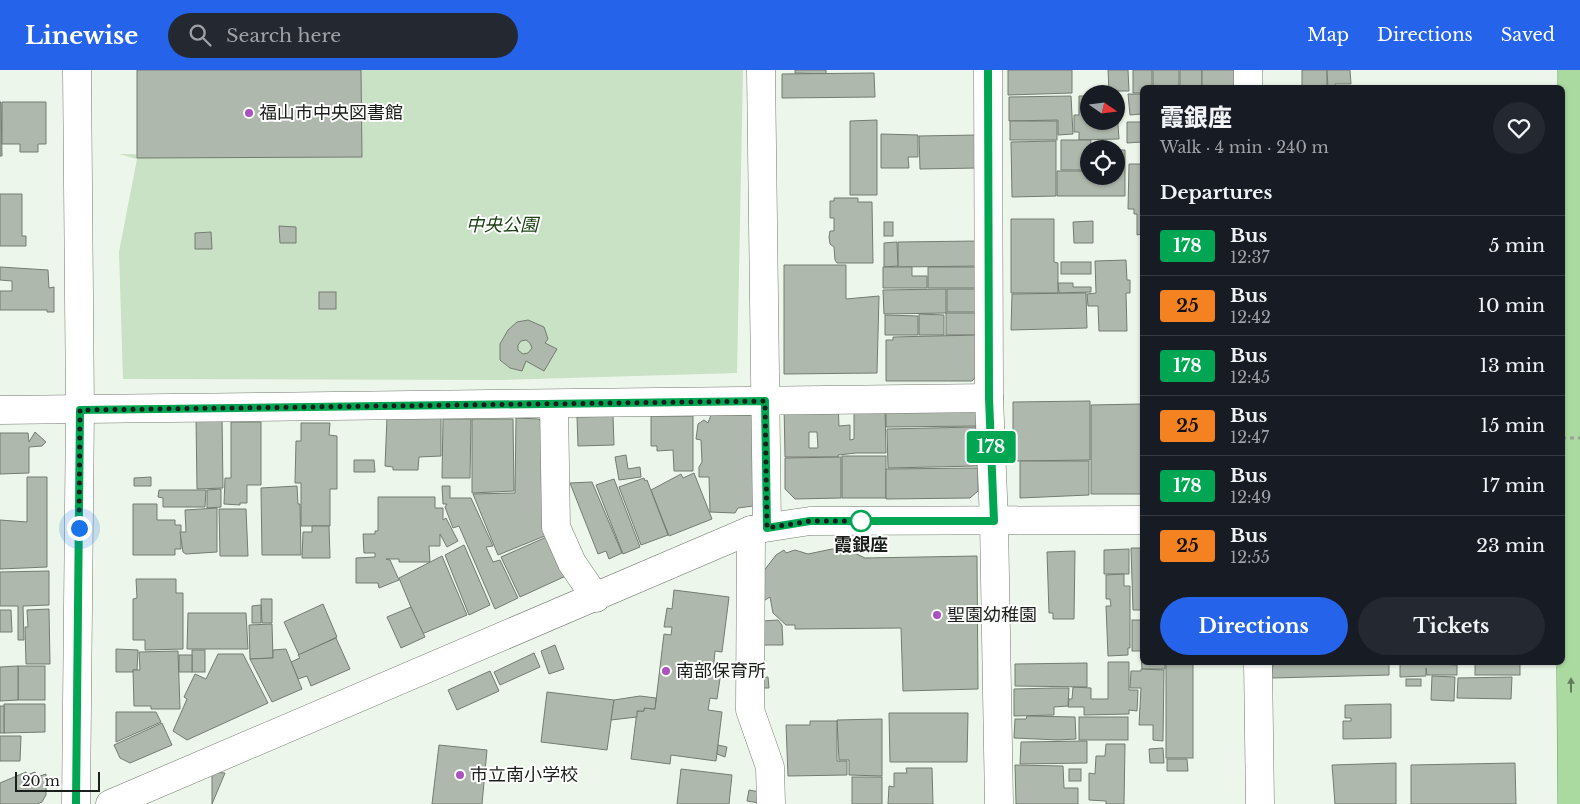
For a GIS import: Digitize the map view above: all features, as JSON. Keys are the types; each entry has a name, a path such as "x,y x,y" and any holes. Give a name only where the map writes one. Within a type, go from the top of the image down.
{"highway":[{"path":"1572,70 1572,804"}],"street":[{"path":"76,70 80,410 76,804"},
{"path":"761,70 765,401 750,710 770,767 771,804"},
{"path":"988,70 989,398 994,521 999,804"},
{"path":"1248,70 1248,85"},
{"path":"0,410 554,405 989,398"},
{"path":"554,405 556,527 572,563 596,598"},
{"path":"110,804 759,529 810,521 1140,520"},
{"path":"1258,665 1260,804"}],"path":[{"path":"1565,438 1580,438"}],"green space":[{"name":"中央公園","path":"353,70 743,70 737,373 503,380 123,379 119,252 137,159 119,154 182,155"}],"building":[{"name":"福山市中央図書館","path":"137,70 361,70 362,157 137,158"},
{"path":"795,70 826,70 826,74 795,73"},
{"path":"1008,70 1072,70 1072,93 1008,95"},
{"path":"1108,70 1128,70 1129,91 1125,91 1125,85 1109,85"},
{"path":"1133,70 1152,70 1152,85 1140,85 1140,93 1133,93"},
{"path":"1153,70 1179,70 1179,85 1153,85"},
{"path":"1180,70 1202,70 1202,85 1180,85"},
{"path":"1202,70 1242,70 1242,85 1202,85"},
{"path":"1302,70 1327,70 1327,85 1302,85"},
{"path":"1327,70 1350,70 1351,84 1328,85"},
{"path":"874,73 875,97 782,98 782,74"},
{"path":"1128,94 1140,94 1140,114 1130,115"},
{"path":"1071,96 1073,134 1058,135 1058,120 1009,121 1009,97"},
{"path":"1079,96 1080,130 1118,130 1119,139 1079,140 1079,132 1074,132 1074,115 1079,115"},
{"path":"1,102 2,156 0,156"},
{"path":"2,102 46,102 46,144 38,144 38,152 20,152 20,144 2,144"},
{"path":"877,120 877,195 850,195 850,121"},
{"path":"1010,121 1057,121 1057,140 1010,140"},
{"path":"1127,122 1140,122 1140,142 1127,143"},
{"path":"881,134 918,135 918,157 908,157 909,168 881,168"},
{"path":"977,135 977,168 920,169 919,136"},
{"path":"1061,140 1080,140 1080,170 1061,170"},
{"path":"1056,141 1056,196 1012,197 1011,142"},
{"path":"1129,164 1140,164 1140,234 1137,235 1137,214 1134,214 1134,209 1128,209"},
{"path":"1057,171 1080,171 1080,185 1125,185 1125,196 1057,196"},
{"path":"0,194 22,194 22,236 26,236 26,246 0,246"},
{"path":"834,198 858,198 858,202 872,202 873,263 837,263 835,260 834,247 830,244 829,237 830,231 834,231 834,218 830,218 830,201 834,201"},
{"path":"1011,219 1054,219 1054,262 1058,263 1058,293 1011,293"},
{"path":"1093,221 1093,243 1074,243 1073,222"},
{"path":"884,222 893,222 893,236 884,236"},
{"path":"279,226 296,227 296,243 280,243"},
{"path":"211,232 212,249 195,249 195,233"},
{"path":"979,241 979,266 898,267 898,242"},
{"path":"897,242 898,266 884,267 884,243"},
{"path":"1126,260 1127,280 1130,280 1130,293 1126,293 1127,331 1099,331 1098,306 1088,306 1087,294 1096,293 1095,261"},
{"path":"1061,262 1091,262 1091,274 1061,274"},
{"path":"784,265 846,265 846,299 879,296 877,373 784,374"},
{"path":"0,267 48,270 49,288 54,287 54,312 47,312 47,310 0,310 0,291 12,291 12,281 0,280"},
{"path":"883,267 912,267 912,276 927,276 927,288 883,288"},
{"path":"928,267 979,267 979,288 928,288"},
{"path":"1058,283 1073,283 1073,287 1091,287 1091,292 1059,293"},
{"path":"946,289 946,313 884,314 883,290"},
{"path":"947,289 978,289 978,312 947,312"},
{"path":"319,292 336,292 336,309 319,309"},
{"path":"1086,293 1087,328 1011,330 1012,294"},
{"path":"946,313 977,313 977,335 946,335"},
{"path":"919,314 944,315 944,335 919,335"},
{"path":"885,315 918,316 918,335 885,335"},
{"path":"528,320 544,327 548,339 545,343 557,349 544,371 526,361 522,371 510,368 500,360 500,344 508,330 517,322","holes":["526,340 532,348 528,353 523,354 518,350 518,345 521,341"]},
{"path":"977,335 977,376 972,381 886,381 886,340 893,340 893,337"},
{"path":"1090,401 1090,460 1013,461 1013,402"},
{"path":"838,402 839,426 850,425 850,440 854,439 854,404 885,404 886,453 856,453 838,455 838,457 785,457 784,403","holes":["809,432 817,432 818,448 809,448"]},
{"path":"886,403 978,407 978,426 886,427"},
{"path":"1140,404 1140,494 1091,494 1091,405"},
{"path":"711,415 752,415 753,417 753,506 738,508 735,513 710,512 709,477 699,477 699,467 702,462 701,440 696,439 698,424 704,420 708,423"},
{"path":"441,416 441,456 419,457 418,470 393,470 393,467 385,466 387,417"},
{"path":"613,416 614,445 578,446 577,417"},
{"path":"651,416 693,416 693,471 674,471 673,450 657,451 657,446 651,446"},
{"path":"196,418 222,418 223,488 197,489"},
{"path":"516,418 539,419 545,428 557,531 498,555 473,494 515,493"},
{"path":"443,419 471,419 470,478 442,478"},
{"path":"472,419 513,419 514,491 472,493"},
{"path":"231,422 261,422 261,485 247,485 247,503 240,503 240,505 224,504 225,478 231,478"},
{"path":"301,423 330,423 329,435 337,436 337,489 330,489 330,526 301,526 301,483 295,483 296,441 301,441"},
{"path":"976,427 977,466 888,468 887,429"},
{"path":"35,432 46,442 42,446 29,447 29,473 0,474 0,433 28,433 29,442"},
{"path":"626,455 628,469 640,467 641,477 619,480 615,457"},
{"path":"842,456 886,456 886,498 842,498"},
{"path":"841,457 841,498 795,499 785,489 785,458"},
{"path":"354,460 374,460 375,472 354,472"},
{"path":"1020,461 1089,461 1089,495 1020,498"},
{"path":"978,468 978,491 970,498 886,499 886,469"},
{"path":"694,473 712,519 669,536 651,490 681,474 683,478"},
{"path":"27,477 47,477 47,567 0,569 0,520 27,522"},
{"path":"151,477 151,486 134,486 134,478"},
{"path":"644,478 645,481 647,480 668,535 641,545 619,487"},
{"path":"614,479 640,547 623,554 596,485"},
{"path":"592,482 622,553 609,559 606,551 598,554 570,483"},
{"path":"297,486 298,504 300,504 301,555 262,555 261,488"},
{"path":"442,486 450,486 450,498 471,498 493,546 486,547 492,560 493,562 500,560 518,598 495,609 459,526 453,528 445,507 447,504 443,504"},
{"path":"221,489 221,507 207,508 207,490"},
{"path":"159,490 206,490 205,507 163,507 163,498 158,497"},
{"path":"378,497 435,497 435,508 443,508 443,520 446,518 458,541 447,547 440,534 440,546 429,546 430,562 399,562 399,559 386,559 390,560 399,580 379,588 378,583 356,583 356,558 375,557 375,553 364,553 363,534 375,534 375,531 378,531"},
{"path":"133,504 157,504 157,520 175,520 175,525 181,525 181,549 175,549 175,555 133,555"},
{"path":"217,508 217,552 186,554 183,552 180,532 186,532 185,510"},
{"path":"219,509 246,509 248,556 220,556"},
{"path":"312,526 329,526 330,558 302,558 303,532 312,532"},
{"path":"558,532 568,575 520,597 501,557"},
{"path":"464,545 490,605 469,615 445,555"},
{"path":"1131,548 1140,548 1140,610 1133,610"},
{"path":"832,549 848,550 865,558 977,556 978,689 903,691 901,628 795,629 795,625 786,625 773,613 770,597 762,602 763,572 776,555 784,550 786,553 795,550 808,554"},
{"path":"1129,549 1129,574 1104,574 1104,550"},
{"path":"1075,551 1074,619 1053,619 1053,613 1049,613 1047,552"},
{"path":"442,556 467,615 422,634 399,578"},
{"path":"49,571 49,605 23,606 24,640 18,640 18,606 0,606 0,572"},
{"path":"1124,574 1124,586 1130,586 1130,648 1128,648 1128,655 1108,656 1106,606 1111,606 1110,599 1106,599 1106,575"},
{"path":"136,579 176,579 176,593 183,593 183,649 145,650 145,640 133,640 133,599 137,598"},
{"path":"674,590 729,597 722,652 715,651 713,671 721,672 717,699 710,698 708,710 722,712 716,761 671,755 670,764 631,759 637,711 644,711 644,708 655,709 664,634 671,635 672,627 664,627 667,608 672,609"},
{"path":"261,599 272,599 272,623 262,623"},
{"path":"323,604 337,637 299,655 284,622"},
{"path":"261,605 261,623 252,623 252,606"},
{"path":"411,607 425,637 401,648 387,617"},
{"path":"49,609 50,664 26,664 25,627 28,627 27,610"},
{"path":"0,610 11,610 12,632 0,632"},
{"path":"188,613 246,613 248,649 187,649"},
{"path":"778,620 782,625 783,645 763,645 763,621"},
{"path":"1132,620 1140,620 1140,651 1132,651"},
{"path":"272,624 273,658 250,659 249,625"},
{"path":"336,638 350,669 311,686 307,676 298,679 291,662 300,658 298,655"},
{"path":"555,645 564,669 549,674 541,651"},
{"path":"116,649 138,650 137,670 133,670 133,672 116,672"},
{"path":"286,649 302,689 272,702 250,659 273,658 273,650"},
{"path":"192,650 205,650 205,672 192,672"},
{"path":"178,651 180,709 151,709 151,706 134,706 133,670 140,670 139,652"},
{"path":"534,653 540,667 500,685 494,672"},
{"path":"218,654 243,654 268,703 187,740 173,731 187,699 184,697 195,674 206,679"},
{"path":"179,655 192,655 192,672 179,672"},
{"path":"1108,662 1129,662 1129,690 1138,690 1137,711 1129,710 1129,714 1084,715 1084,707 1068,707 1069,699 1072,699 1073,687 1091,688 1091,699 1108,699"},
{"path":"1087,663 1087,687 1015,686 1015,664"},
{"path":"1142,665 1165,665 1165,669 1142,669"},
{"path":"1166,665 1193,665 1193,758 1166,758"},
{"path":"1273,665 1389,665 1389,675 1272,678"},
{"path":"1400,665 1457,665 1457,675 1427,675 1426,668 1426,676 1400,677"},
{"path":"1475,665 1520,665 1520,675 1475,675"},
{"path":"18,666 45,666 45,700 18,700"},
{"path":"18,666 18,700 0,701 0,667"},
{"path":"1141,669 1164,670 1163,741 1153,740 1153,725 1139,725 1141,688 1130,688 1131,671 1141,671"},
{"path":"490,671 499,691 457,710 448,690"},
{"path":"1432,676 1455,677 1454,701 1431,700"},
{"path":"768,677 769,688 762,688 762,678"},
{"path":"1512,677 1511,699 1457,698 1458,678"},
{"path":"1406,679 1421,679 1421,686 1406,686"},
{"path":"1069,688 1068,706 1054,707 1054,715 1014,716 1014,689"},
{"path":"547,692 614,700 607,750 541,742"},
{"path":"640,696 656,698 655,709 644,708 644,711 637,711 637,717 611,720 614,700"},
{"path":"4,704 45,704 45,732 4,733"},
{"path":"1391,704 1391,738 1343,739 1343,721 1351,721 1351,718 1345,718 1345,705"},
{"path":"0,706 4,706 4,733 0,733"},
{"path":"116,712 156,712 161,722 116,742"},
{"path":"889,713 968,713 967,762 890,762"},
{"path":"1027,716 1075,717 1076,739 1014,738 1015,719 1026,719"},
{"path":"1079,717 1128,717 1128,740 1079,740"},
{"path":"882,719 882,776 849,775 849,760 839,760 837,720"},
{"path":"810,721 837,721 837,761 847,761 847,775 788,776 786,725 810,725"},
{"path":"162,723 172,745 130,763 120,758 114,745"},
{"path":"0,736 21,736 20,761 0,761"},
{"path":"1087,741 1087,763 1020,764 1021,742"},
{"path":"1106,744 1125,744 1124,804 1106,804 1106,801 1089,800 1089,773 1095,774 1096,756 1105,756"},
{"name":"市立南小学校","path":"439,745 487,750 482,804 432,804"},
{"path":"718,745 727,747 725,757 717,754"},
{"path":"1163,748 1164,763 1150,763 1149,749"},
{"path":"1167,759 1187,759 1188,771 1167,771"},
{"path":"1396,763 1396,804 1335,804 1332,765"},
{"path":"1515,763 1516,804 1411,804 1411,765"},
{"path":"1015,765 1063,766 1064,788 1078,788 1078,804 1016,804"},
{"path":"906,768 932,768 933,804 888,804 889,786 894,787 894,773 907,773"},
{"path":"681,769 732,775 729,804 677,804"},
{"path":"1069,769 1081,769 1081,781 1069,781"},
{"path":"26,772 27,775 35,772 37,777 46,774 46,795 42,802 37,804 0,804 0,783"},
{"path":"212,772 225,773 212,804"},
{"path":"852,777 882,777 882,804 852,804"},
{"path":"749,790 760,792 759,803 747,801"}],"bus line":[{"name":"178","path":"76,804 80,410 765,401 767,528 810,521 994,521 989,398 988,70"}],"place":[{"name":"福山市中央図書館","path":"249,113"},
{"name":"霞銀座","path":"861,521"},
{"name":"聖園幼稚園","path":"937,615"},
{"name":"南部保育所","path":"666,671"},
{"name":"市立南小学校","path":"460,775"}],"route":[{"path":"79,528 80,410 765,401 767,528 810,521 865,521 861,521"}]}
